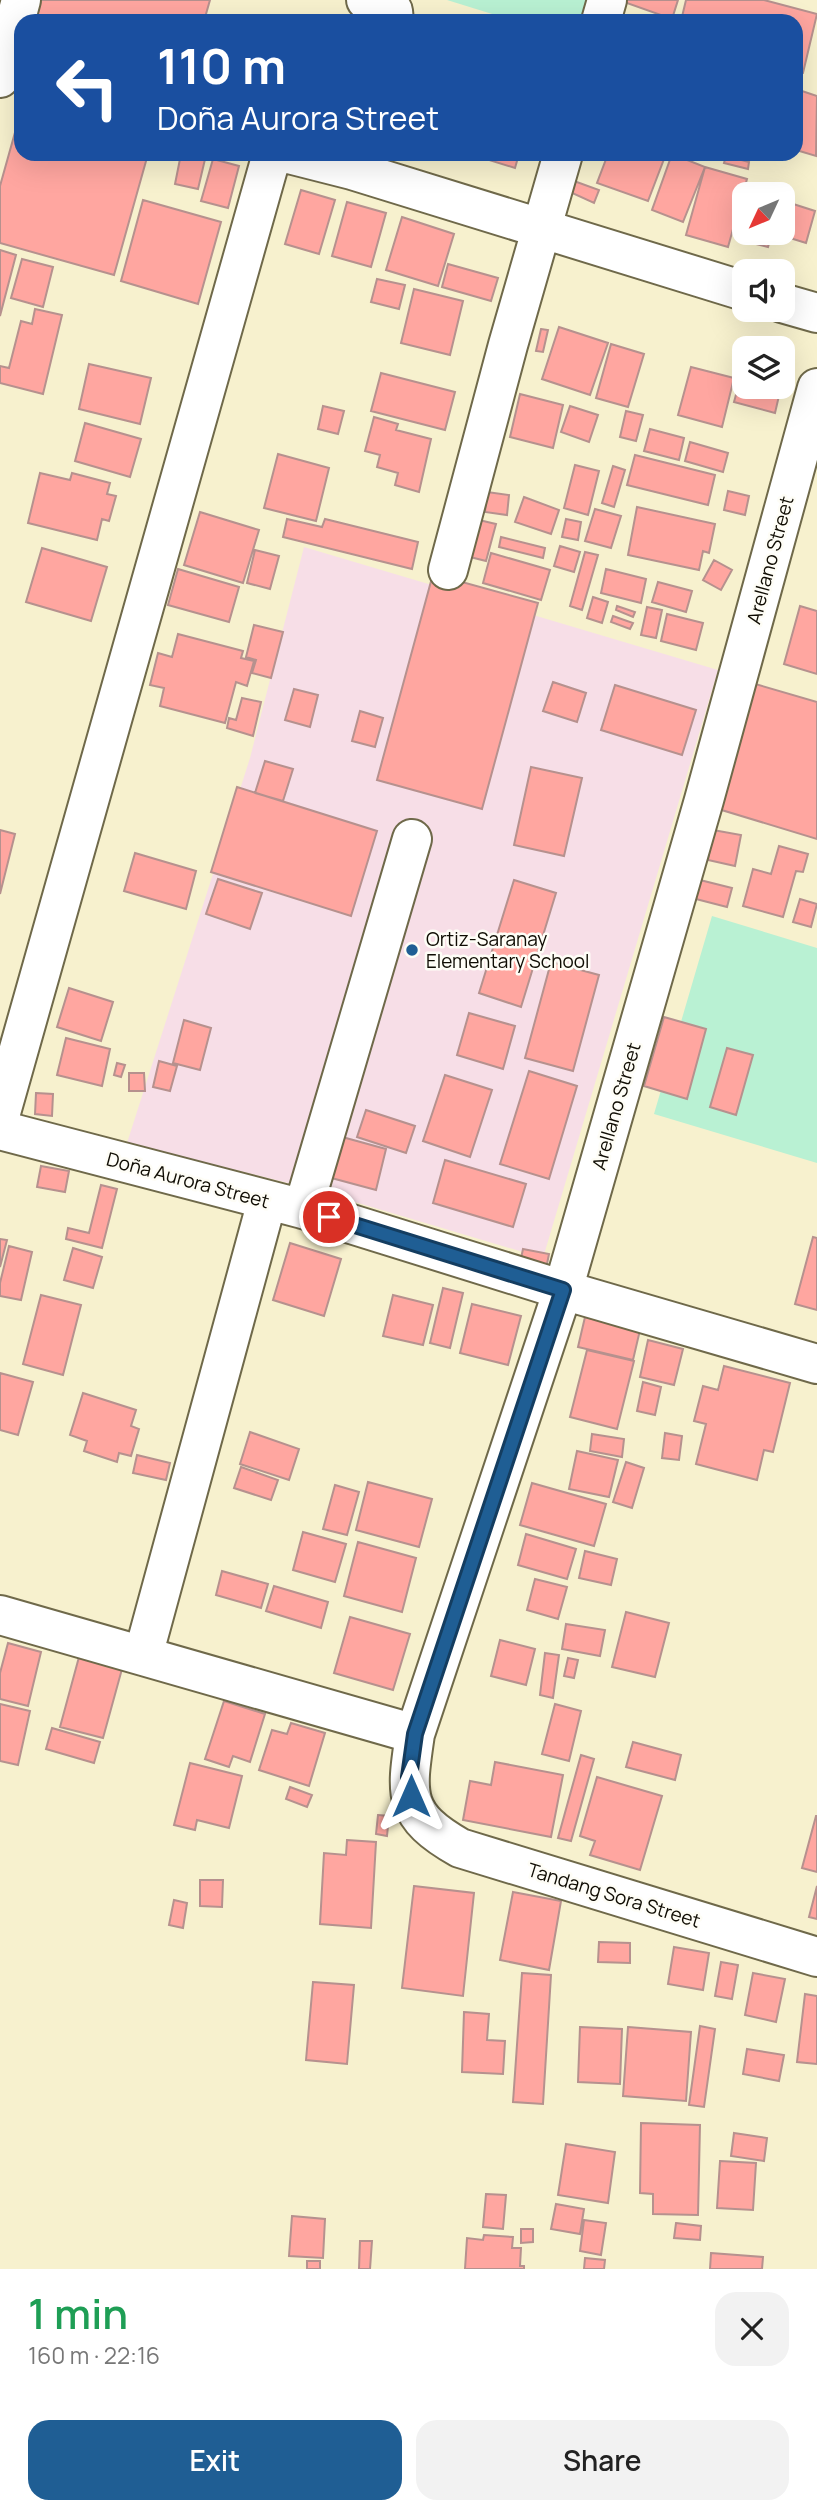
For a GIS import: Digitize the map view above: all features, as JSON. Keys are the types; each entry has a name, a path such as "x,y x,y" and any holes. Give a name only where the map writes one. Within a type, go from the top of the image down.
{"street":[{"path":"366,0 393,11 393,14"},
{"path":"7,77 14,38"},
{"path":"0,1116 270,161"},
{"path":"448,570 561,161"},
{"path":"354,162 541,230 732,287"},
{"path":"795,307 817,313"},
{"name":"Arellano Street","path":"419,1818 411,1796 409,1777 415,1734 563,1290 704,800 817,388"},
{"path":"143,1656 285,1205 412,839"},
{"name":"Doña Aurora Street","path":"0,1130 285,1205 817,1364"},
{"path":"3,1627 143,1656 415,1734"},
{"name":"Tandang Sora Street","path":"419,1818 436,1834 460,1848 817,1957"}],"shaded area":[{"name":"Ortiz-Saranay Elementary School","path":"304,547 718,670 543,1258 308,1188 127,1143 250,758"}],"green space":[{"path":"447,0 597,0 594,14 492,14"},
{"path":"712,916 817,948 817,1163 654,1114"}],"building":[{"path":"38,0 210,0 206,14 34,14"},
{"path":"678,0 674,14 658,14 624,2"},
{"path":"686,0 764,0 817,14 803,73 803,14 683,14"},
{"path":"803,91 817,96 816,156 803,152"},
{"path":"14,136 14,161 146,161 114,275 0,243 0,186"},
{"path":"180,161 205,161 198,189 175,184"},
{"path":"212,161 239,166 228,208 201,201"},
{"path":"492,161 517,161 515,168"},
{"path":"605,161 663,161 648,201 597,183"},
{"path":"670,161 690,161 705,167 683,222 652,210"},
{"path":"725,161 749,162 748,169"},
{"path":"705,167 747,179 746,182 732,182 732,233 728,247 686,235"},
{"path":"574,181 599,190 594,203 570,192"},
{"path":"301,190 335,200 319,254 285,244"},
{"path":"143,200 221,222 198,304 121,281"},
{"path":"347,202 386,213 371,267 332,256"},
{"path":"795,205 815,211 806,243 795,240"},
{"path":"402,217 454,234 438,286 386,270"},
{"path":"0,250 16,255 0,316"},
{"path":"22,259 53,267 43,307 11,298"},
{"path":"448,264 498,278 491,301 442,287"},
{"path":"377,279 405,285 399,309 371,302"},
{"path":"414,289 463,301 450,355 401,343"},
{"path":"35,309 62,315 43,394 0,383 0,366 9,368 21,321 32,324"},
{"path":"559,327 608,343 590,395 542,379"},
{"path":"541,329 548,330 543,352 536,351"},
{"path":"611,344 644,354 628,407 596,398"},
{"path":"89,364 151,378 140,424 79,409"},
{"path":"691,367 732,377 722,427 678,415"},
{"path":"381,373 455,392 445,430 371,411"},
{"path":"520,394 563,405 553,448 510,437"},
{"path":"735,399 778,399 775,413 734,402"},
{"path":"323,406 344,411 338,434 318,429"},
{"path":"570,406 598,415 589,442 561,432"},
{"path":"626,411 643,415 636,441 620,437"},
{"path":"374,417 398,424 396,430 431,439 419,492 395,485 398,473 377,467 380,455 365,451"},
{"path":"85,423 141,439 130,477 75,461"},
{"path":"650,429 684,438 679,460 644,451"},
{"path":"690,442 728,453 723,472 685,461"},
{"path":"278,454 329,468 316,521 264,508"},
{"path":"635,455 715,475 708,505 627,485"},
{"path":"575,465 599,471 588,515 564,508"},
{"path":"613,466 625,470 614,507 602,503"},
{"path":"40,473 70,480 72,473 110,483 107,494 116,496 109,521 102,519 97,540 28,523"},
{"path":"728,491 749,496 745,515 724,510"},
{"path":"487,492 509,495 507,515 485,512"},
{"path":"524,497 559,510 551,534 515,522"},
{"path":"637,507 715,524 709,553 703,551 699,570 628,555"},
{"path":"595,509 621,516 611,548 585,541"},
{"path":"200,512 259,530 243,583 184,565"},
{"path":"287,519 322,527 325,519 418,542 412,569 283,537"},
{"path":"566,519 581,522 578,540 562,537"},
{"path":"479,520 496,524 486,561 470,557"},
{"path":"501,537 545,548 543,558 499,547"},
{"path":"560,546 580,552 574,572 554,566"},
{"path":"42,548 107,567 91,621 26,602"},
{"path":"255,550 279,556 270,589 247,583"},
{"path":"585,552 598,555 582,610 570,606"},
{"path":"491,553 550,570 541,600 483,583"},
{"path":"714,560 732,570 721,590 703,580"},
{"path":"178,569 239,587 229,622 168,605"},
{"path":"606,569 646,579 641,603 601,593"},
{"path":"433,574 538,603 482,809 377,780"},
{"path":"658,582 692,591 686,612 652,602"},
{"path":"593,597 608,602 602,623 587,618"},
{"path":"617,606 635,612 633,617 616,610"},
{"path":"800,606 817,611 817,674 784,664"},
{"path":"647,607 662,610 656,638 641,635"},
{"path":"667,614 703,623 696,650 661,641"},
{"path":"613,616 633,623 630,629 611,622"},
{"path":"254,625 283,632 271,678 252,673 256,660 246,657"},
{"path":"178,634 243,651 241,658 254,661 247,686 236,682 225,723 160,706 164,688 150,685 158,653 172,657"},
{"path":"553,682 586,693 577,722 543,711"},
{"path":"752,683 817,702 817,839 715,808"},
{"path":"615,685 696,710 682,755 601,730"},
{"path":"294,689 318,695 310,727 285,720"},
{"path":"242,698 261,702 253,736 227,728 229,718 236,720"},
{"path":"360,711 383,718 375,747 352,741"},
{"path":"265,761 293,769 283,801 255,793"},
{"path":"531,767 582,778 564,856 514,845"},
{"path":"237,787 377,831 351,916 211,872"},
{"path":"0,830 15,834 0,894"},
{"path":"713,830 741,835 735,866 708,860"},
{"path":"779,846 808,854 803,872 796,871 783,917 743,906 753,869 771,874"},
{"path":"135,853 196,871 186,909 124,891"},
{"path":"218,879 262,893 250,929 206,914"},
{"path":"696,879 732,888 727,907 692,898"},
{"path":"514,880 556,893 521,1007 479,993"},
{"path":"800,899 817,904 811,927 793,922"},
{"path":"551,962 599,975 573,1071 525,1058"},
{"path":"69,988 113,1002 101,1041 57,1027"},
{"path":"469,1013 515,1026 503,1069 457,1055"},
{"path":"664,1017 706,1029 687,1099 644,1086"},
{"path":"184,1020 211,1028 200,1070 173,1063"},
{"path":"66,1038 110,1049 102,1086 57,1075"},
{"path":"727,1048 753,1055 736,1115 710,1107"},
{"path":"159,1061 177,1066 170,1091 153,1087"},
{"path":"117,1063 125,1065 121,1077 114,1075"},
{"path":"529,1071 577,1086 549,1179 500,1164"},
{"path":"129,1073 144,1073 145,1091 129,1091"},
{"path":"445,1075 492,1090 470,1157 423,1141"},
{"path":"36,1093 53,1094 52,1116 35,1114"},
{"path":"366,1110 415,1126 406,1153 357,1137"},
{"path":"335,1135 386,1149 376,1190 324,1176"},
{"path":"445,1160 526,1184 513,1227 433,1203"},
{"path":"41,1166 69,1171 65,1192 37,1187"},
{"path":"101,1185 117,1189 102,1248 66,1239 68,1228 89,1233"},
{"path":"813,1237 817,1238 817,1310 795,1304"},
{"path":"0,1239 7,1240 0,1267"},
{"path":"290,1243 341,1259 324,1316 273,1300"},
{"path":"9,1246 32,1252 21,1300 0,1296 0,1283"},
{"path":"73,1248 102,1257 93,1288 64,1280"},
{"path":"523,1249 549,1254 546,1269 520,1263"},
{"path":"443,1288 463,1293 450,1348 430,1343"},
{"path":"41,1295 81,1305 63,1375 23,1364"},
{"path":"393,1295 433,1305 423,1345 383,1336"},
{"path":"472,1304 521,1316 508,1365 460,1353"},
{"path":"585,1317 640,1330 633,1360 578,1347"},
{"path":"648,1340 683,1349 674,1385 640,1377"},
{"path":"587,1350 634,1361 617,1429 570,1417"},
{"path":"724,1366 790,1383 773,1452 764,1450 757,1480 696,1464 706,1424 694,1421 703,1386 718,1390"},
{"path":"0,1373 33,1382 18,1435 0,1430"},
{"path":"643,1382 661,1387 655,1415 637,1411"},
{"path":"83,1393 136,1410 131,1426 139,1429 131,1456 119,1453 117,1462 84,1451 87,1441 70,1435"},
{"path":"250,1432 299,1449 289,1480 240,1464"},
{"path":"665,1433 682,1436 679,1460 662,1458"},
{"path":"592,1434 624,1439 622,1457 590,1451"},
{"path":"577,1451 618,1460 609,1497 569,1489"},
{"path":"137,1455 170,1463 166,1480 133,1473"},
{"path":"626,1462 644,1468 632,1508 613,1502"},
{"path":"241,1467 278,1480 271,1500 234,1488"},
{"path":"368,1482 432,1499 419,1547 356,1530"},
{"path":"532,1483 606,1504 594,1546 520,1525"},
{"path":"335,1485 359,1492 347,1535 323,1529"},
{"path":"303,1532 346,1544 335,1582 293,1570"},
{"path":"526,1534 576,1549 567,1579 518,1565"},
{"path":"358,1542 416,1558 402,1612 344,1596"},
{"path":"585,1551 617,1559 611,1585 579,1578"},
{"path":"222,1571 268,1584 261,1608 216,1595"},
{"path":"535,1579 567,1587 558,1619 527,1610"},
{"path":"274,1586 328,1602 321,1628 266,1611"},
{"path":"626,1612 669,1623 655,1677 612,1667"},
{"path":"350,1617 410,1634 393,1690 334,1673"},
{"path":"566,1624 605,1630 600,1656 562,1649"},
{"path":"500,1640 535,1649 526,1685 491,1676"},
{"path":"8,1643 41,1652 28,1706 0,1699 0,1673"},
{"path":"545,1653 559,1655 553,1698 540,1695"},
{"path":"79,1657 122,1669 103,1738 60,1727"},
{"path":"568,1658 578,1660 574,1678 564,1676"},
{"path":"224,1701 265,1714 250,1762 233,1756 229,1767 205,1759"},
{"path":"0,1704 30,1711 18,1765 0,1761"},
{"path":"555,1704 581,1711 569,1761 542,1754"},
{"path":"291,1723 325,1733 309,1786 259,1770 272,1730 287,1734"},
{"path":"52,1728 100,1742 94,1763 46,1749"},
{"path":"633,1742 681,1755 675,1780 626,1767"},
{"path":"581,1755 594,1759 571,1841 558,1838"},
{"path":"495,1762 563,1775 551,1837 463,1820 470,1781 491,1785"},
{"path":"190,1763 242,1776 229,1828 197,1820 195,1830 174,1825"},
{"path":"597,1777 662,1796 640,1870 590,1855 595,1841 580,1836"},
{"path":"290,1787 312,1795 307,1807 286,1799"},
{"path":"378,1815 389,1816 387,1836 376,1834"},
{"path":"817,1816 817,1872 802,1868"},
{"path":"347,1840 376,1842 371,1928 320,1924 324,1853 346,1855"},
{"path":"200,1880 223,1880 222,1907 200,1906"},
{"path":"414,1886 474,1893 463,1996 402,1988"},
{"path":"817,1886 817,1919 809,1917"},
{"path":"513,1892 561,1901 549,1970 500,1960"},
{"path":"174,1900 187,1903 183,1928 169,1925"},
{"path":"599,1942 630,1943 630,1963 598,1962"},
{"path":"674,1947 709,1953 703,1990 668,1984"},
{"path":"721,1962 738,1965 732,1999 715,1996"},
{"path":"522,1973 551,1975 543,2104 513,2102"},
{"path":"753,1973 785,1979 776,2022 745,2015"},
{"path":"313,1982 354,1985 347,2064 306,2060"},
{"path":"805,1994 817,1996 817,2064 797,2062"},
{"path":"464,2012 489,2014 487,2040 505,2041 503,2074 462,2072"},
{"path":"700,2026 715,2029 704,2107 689,2105"},
{"path":"580,2027 622,2029 620,2084 578,2082"},
{"path":"628,2027 691,2032 686,2101 623,2096"},
{"path":"747,2049 784,2055 779,2081 743,2074"},
{"path":"641,2123 700,2125 698,2215 653,2214 653,2194 640,2193"},
{"path":"734,2133 767,2138 764,2161 731,2156"},
{"path":"566,2144 615,2152 608,2203 558,2195"},
{"path":"720,2161 756,2163 753,2210 717,2208"},
{"path":"486,2194 506,2195 503,2229 483,2227"},
{"path":"556,2204 584,2209 580,2234 551,2229"},
{"path":"292,2216 325,2219 323,2258 289,2256"},
{"path":"584,2220 606,2223 601,2255 580,2251"},
{"path":"676,2223 701,2226 700,2240 674,2238"},
{"path":"521,2229 533,2229 533,2242 521,2243"},
{"path":"484,2235 513,2237 512,2248 521,2248 520,2266 524,2266 524,2269 465,2269 467,2238 483,2240"},
{"path":"360,2241 372,2241 370,2269 359,2269"},
{"path":"711,2253 763,2257 762,2269 710,2269"},
{"path":"585,2258 605,2260 604,2269 584,2269"},
{"path":"307,2261 320,2261 320,2269 307,2269"}],"place":[{"name":"Ortiz-Saranay Elementary School","path":"412,950"}],"route":[{"path":"329,1217 563,1290 415,1734 409,1777 411,1796"}]}
